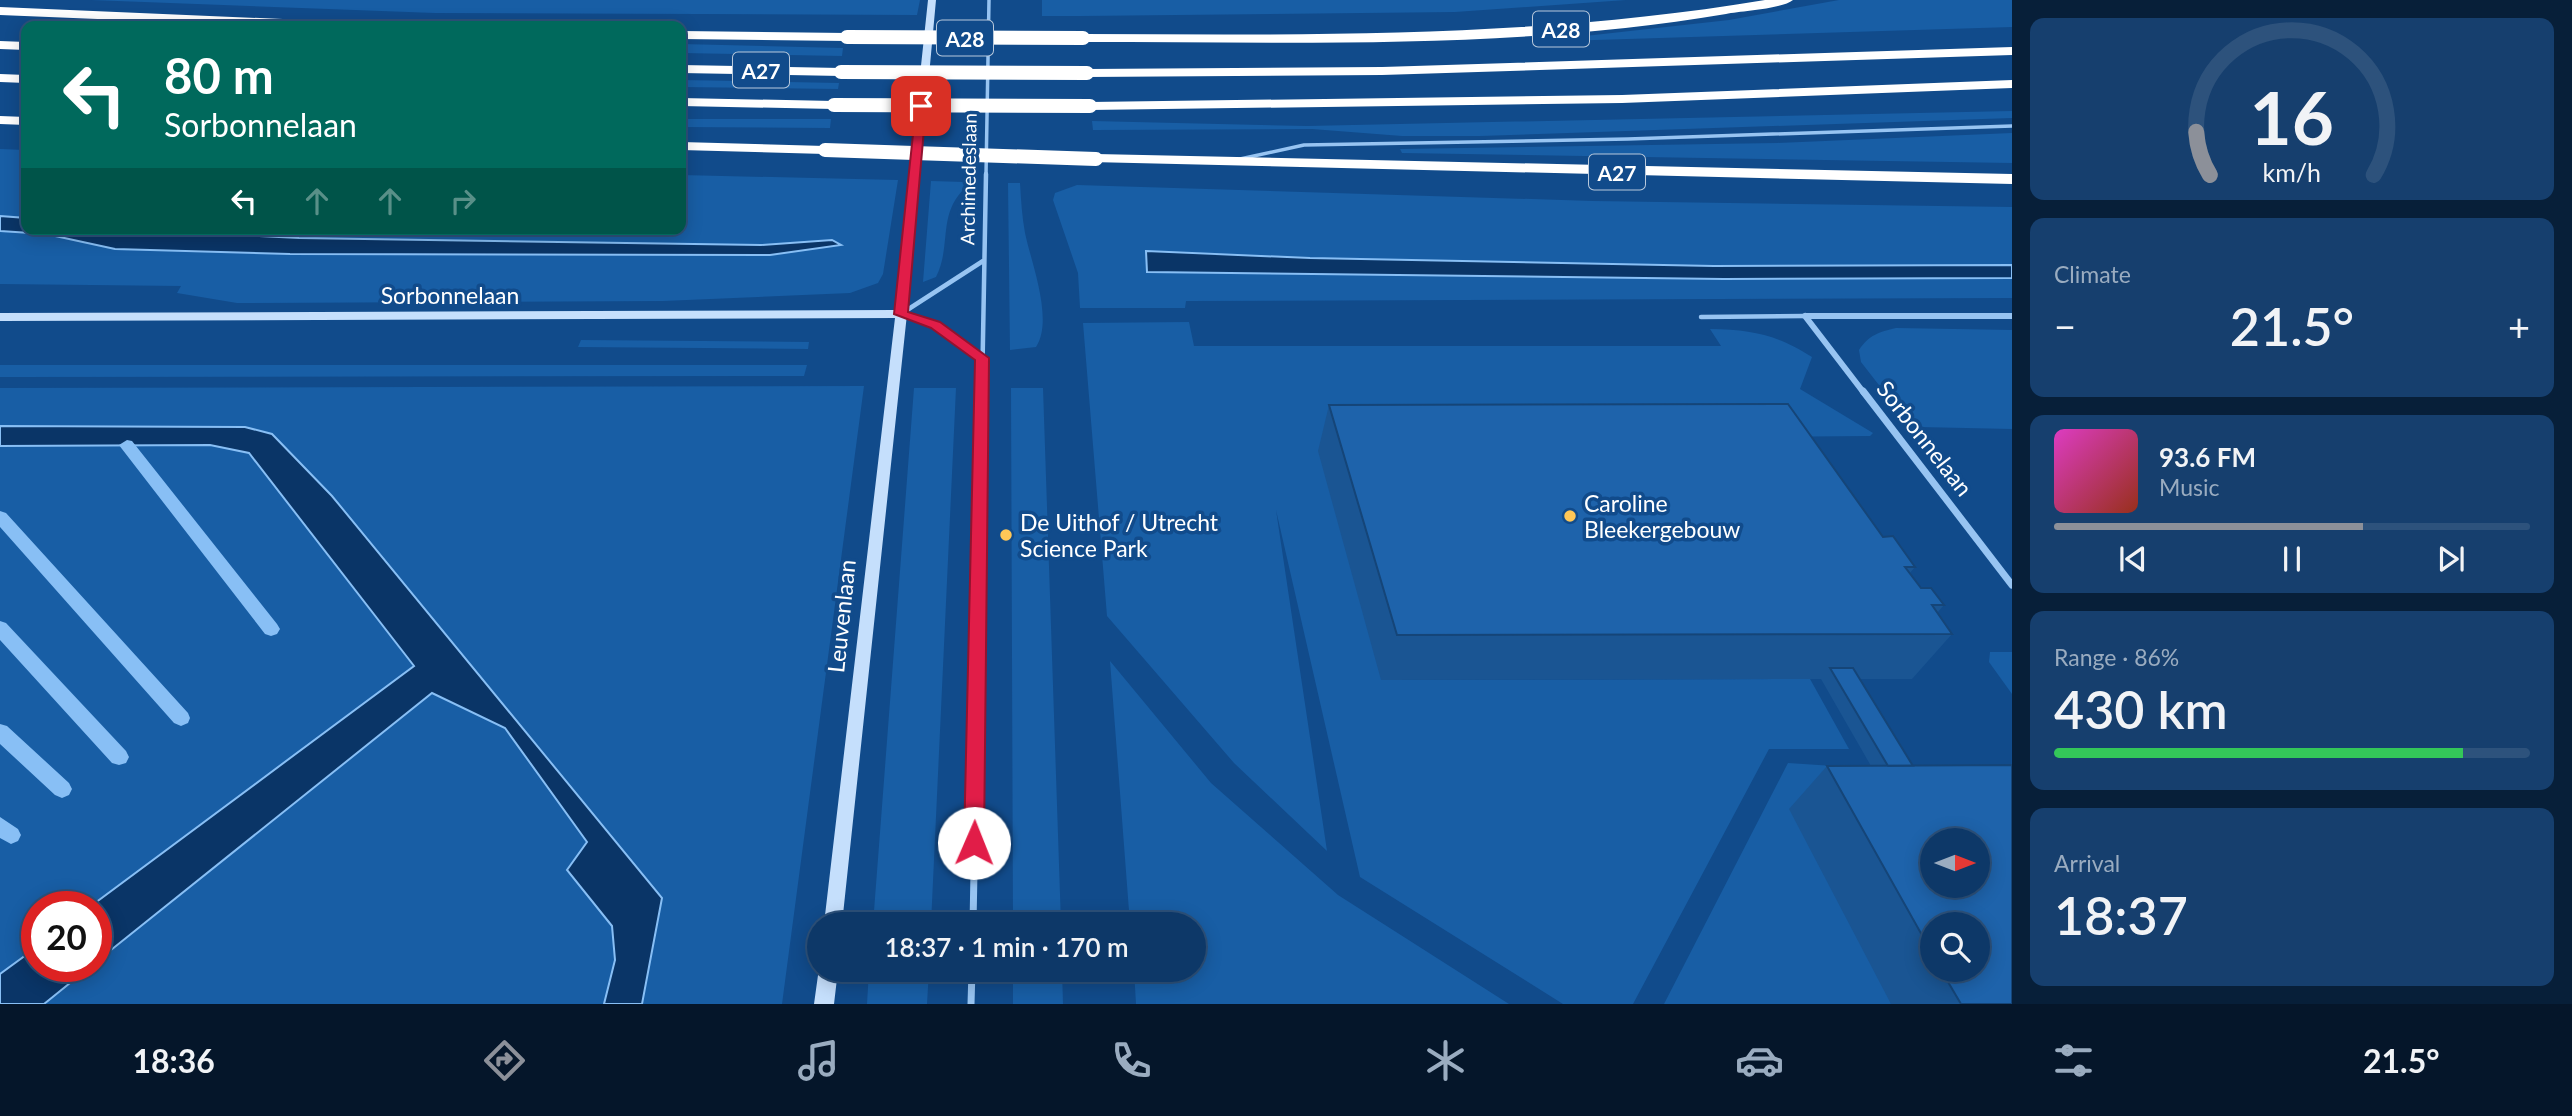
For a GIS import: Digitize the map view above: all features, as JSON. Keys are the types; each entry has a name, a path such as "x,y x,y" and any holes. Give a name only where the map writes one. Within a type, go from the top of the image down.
{"highway":[{"name":"A28","path":"686,35 1334,37 1520,31 1672,18 1787,0"},
{"path":"0,11 232,21"},
{"path":"0,45 21,46"},
{"name":"A27","path":"686,69 1087,73 1395,71 2012,51"},
{"path":"0,78 21,79"},
{"name":"A27","path":"686,102 1090,106 1609,100 2012,84"},
{"path":"0,120 21,121"},
{"name":"A27","path":"686,146 1223,163 2012,178"}],"main road":[{"path":"901,314 932,0"},
{"name":"Sorbonnelaan","path":"0,317 901,314"},
{"name":"Leuvenlaan","path":"833,912 901,314"},
{"path":"824,1004 827,982"}],"street":[{"path":"1805,316 2012,316"},
{"name":"Sorbonnelaan","path":"1805,316 2012,585"}],"lane":[{"name":"Archimedeslaan","path":"982,358 989,0"},
{"name":"A27","path":"1223,163 1304,145 1628,139 2012,125"},
{"path":"901,314 983,261"},
{"name":"Sorbonnelaan","path":"901,314 935,325 982,358"},
{"path":"1701,317 1805,316"},
{"path":"973,912 982,358"},
{"path":"971,1004 972,982"}],"shaded area":[{"path":"91,0 920,0 917,15 435,13"},
{"path":"1042,0 1626,0 1455,12 1042,16"},
{"path":"1839,0 2012,0 2012,27 1531,42 1729,20"},
{"path":"686,44 843,48 842,56 686,53"},
{"path":"686,80 839,83 838,89 686,87"},
{"path":"2012,111 2012,118 1480,136 1402,136 1312,129 1093,130 1092,121 1307,126"},
{"path":"686,119 831,119 830,128 686,127"},
{"path":"2012,133 2012,163 1402,153 1400,149 1777,143"},
{"path":"0,149 21,150 21,235 686,235 686,175 898,180 883,274 878,283 850,293 663,301 237,303 177,293 181,286 0,284"},
{"path":"931,181 964,182 965,188 951,209 941,265 936,277 923,282"},
{"path":"1008,183 1020,183 1024,227 1040,291 1043,322 1036,347 1010,350"},
{"path":"1077,185 1593,201 2012,207 2012,298 1186,301 1185,308 1080,308 1078,273 1053,200 1055,193"},
{"path":"0,216 21,218 21,232 0,231"},
{"path":"51,235 240,235 761,245 832,240 841,245 770,255 290,254 115,249"},
{"path":"1146,251 1310,258 1714,266 2012,265 2012,278 1724,279 1147,272"},
{"path":"1189,322 1194,346 1721,346 1710,329 1751,332 1775,338 1812,357 1800,389 1873,433 1870,436 1753,437 1381,680 1810,679 1849,749 1769,749 1633,1004 1563,1004 1360,877 1276,510 1327,851 1234,763 1107,616 1083,323"},
{"path":"1896,328 2012,330 2012,429 1919,427 1903,416 1861,362 1859,350 1875,335"},
{"path":"581,340 809,342 808,349 578,347"},
{"path":"0,365 807,365 804,376 0,377"},
{"path":"864,386 782,1004 642,1004 662,898 245,427 0,426 0,388"},
{"path":"914,388 956,388 932,912 874,912"},
{"path":"1011,388 1043,388 1061,912 1013,912"},
{"path":"0,426 245,427 272,434 332,496 662,898 642,1004 604,1004 615,960 612,926 567,870 587,842 505,728 432,693 112,949 111,891 414,666 249,453 210,445 0,446"},
{"path":"210,445 249,453 414,667 111,891 21,891 21,959 0,974 0,446"},
{"path":"1990,652 2012,652 2012,694 1989,662"},
{"path":"1110,661 1211,783 1338,895 1509,1004 1136,1004 1135,982 1206,982 1206,912 1129,912"},
{"path":"432,693 505,728 587,842 567,870 612,926 615,960 604,1004 44,1004 71,982 112,982 112,949"},
{"path":"1788,763 1849,767 1891,1004 1664,1004"},
{"path":"21,959 21,982 71,982 44,1004 0,1004 0,974"},
{"path":"868,982 928,982 927,1004 867,1004"},
{"path":"1013,982 1062,982 1063,1004 1013,1004"}],"building":[{"name":"Caroline Bleekergebouw","path":"1788,404 1883,537 1893,536 1915,567 1905,567 1921,588 1931,588 1944,605 1932,605 1952,634 1397,635 1329,405"},
{"path":"1830,668 1853,668 1913,766 1888,766"},
{"path":"2012,765 2012,1004 1961,1004 1948,982 1990,982 1990,912 1920,912 1920,932 1827,766"}],"waterway":[{"path":"127,445 271,629"},
{"path":"0,517 181,718"},
{"path":"0,628 119,757"},
{"path":"0,732 62,789"},
{"path":"0,826 11,835"}],"place":[{"name":"Caroline Bleekergebouw","path":"1570,516"},
{"name":"De Uithof / Utrecht Science Park","path":"1006,535"}],"route":[{"path":"921,106 901,314 935,325 982,358 974,843"}]}
